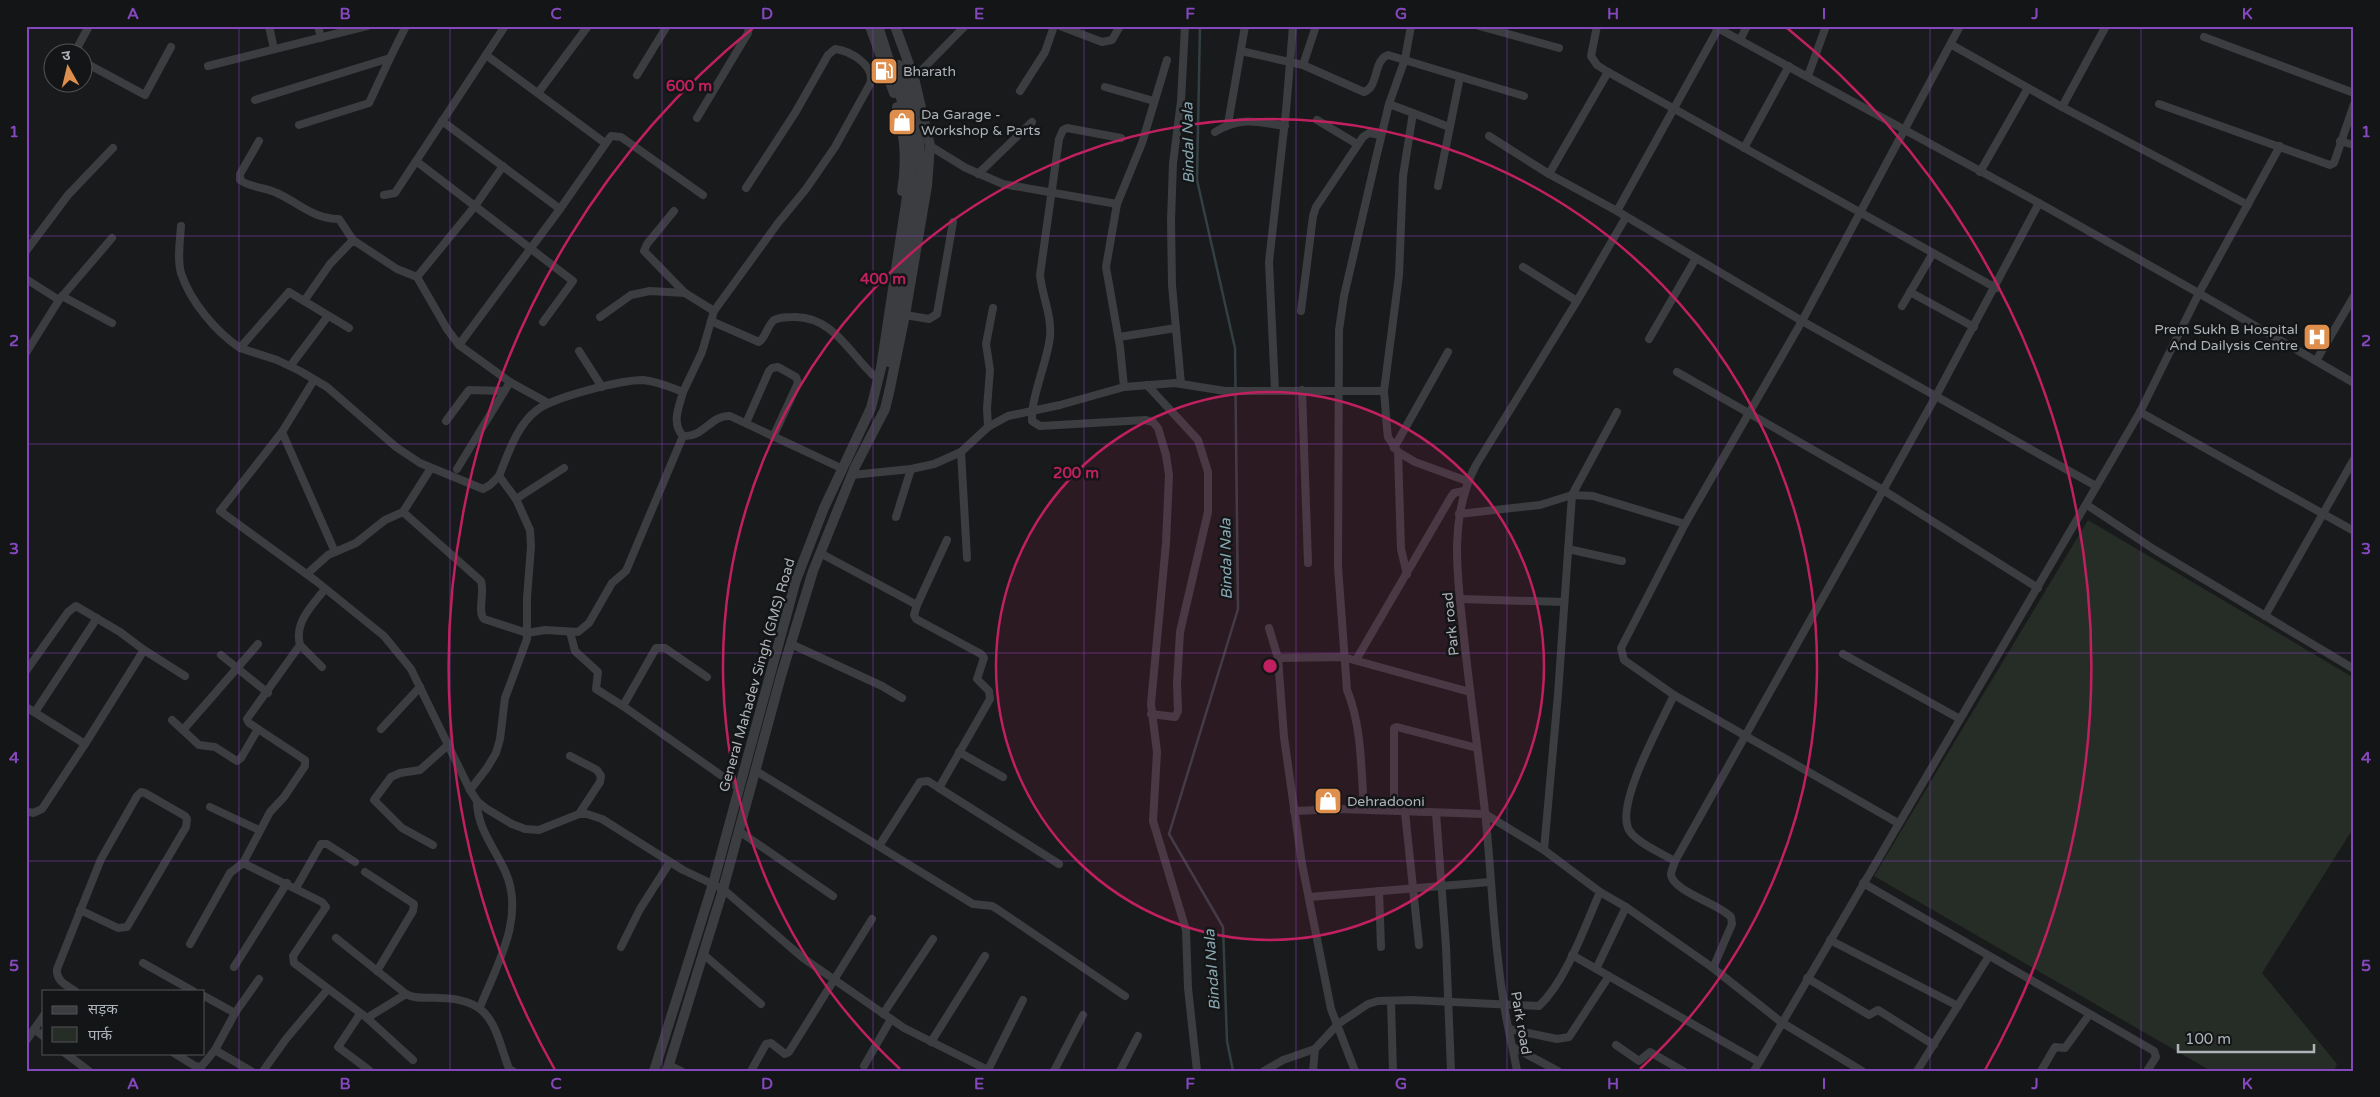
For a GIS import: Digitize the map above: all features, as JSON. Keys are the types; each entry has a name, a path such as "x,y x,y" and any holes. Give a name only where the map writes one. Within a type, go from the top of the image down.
{"street":[{"path":"80,42 89,26"},
{"path":"270,26 274,49"},
{"path":"318,26 321,38"},
{"path":"208,66 367,26"},
{"path":"299,125 369,103 406,26"},
{"path":"384,195 395,193 505,26"},
{"path":"538,93 588,26"},
{"path":"637,76 667,26"},
{"path":"696,118 748,33 749,26"},
{"name":"General Mahadev Singh (GMS) Road","path":"870,26 894,93 905,135 906,157 884,320 867,403 872,420"},
{"path":"875,409 913,157 908,120 878,26"},
{"path":"681,1071 668,1068 703,954 718,887 739,830 791,644 820,553 872,420 915,213 921,169 920,142 915,114 884,26"},
{"name":"General Mahadev Singh (GMS) Road","path":"654,1071 718,887 739,788 796,580 824,508 843,469 872,420 885,409 906,315 927,186 930,146 914,78 895,26"},
{"path":"914,78 965,26"},
{"path":"1020,91 1045,52 1054,26"},
{"path":"1060,26 1102,42 1112,40 1120,26"},
{"path":"1181,384 1172,285 1173,163 1181,101 1186,26"},
{"path":"1228,124 1245,26"},
{"path":"1276,390 1269,262 1285,126 1293,26"},
{"path":"1303,65 1316,26"},
{"path":"1364,810 1356,721 1347,690 1343,657 1338,567 1338,390 1341,311 1382,135 1405,59 1411,26"},
{"path":"1479,26 1559,48"},
{"path":"1597,26 1591,56 1597,65 1996,288"},
{"path":"1740,40 1747,26"},
{"path":"1808,76 1826,26"},
{"path":"1898,823 1674,695 1624,660 1621,648 1685,524 1802,321 1952,45 1960,26"},
{"path":"2062,107 2106,26"},
{"path":"1617,211 1716,28 1808,76 1904,131 2039,203 2354,383"},
{"path":"2204,37 2354,93"},
{"path":"1952,45 2062,107 2248,205"},
{"path":"92,66 145,95 172,47"},
{"path":"682,436 676,426 676,418 683,392 702,352 714,311 778,223 806,189 835,147 870,84 872,74 866,65 841,50 835,49 828,54 795,113 746,188"},
{"path":"1241,51 1303,65 1364,92 1370,88 1380,60 1385,55 1405,59 1524,96"},
{"path":"486,55 605,143"},
{"path":"255,100 390,58"},
{"path":"1124,388 1119,337 1106,267 1117,204 1142,143 1168,60"},
{"path":"1744,148 1789,66"},
{"path":"1549,174 1608,72"},
{"path":"1438,186 1460,77"},
{"path":"1105,87 1154,101"},
{"path":"1980,172 2028,88"},
{"path":"1390,104 1449,127"},
{"path":"2159,104 2330,165 2334,163 2354,104"},
{"path":"1407,574 1401,549 1396,450 1387,428 1384,391 1399,275 1402,176 1413,113"},
{"path":"1317,120 1357,144"},
{"path":"442,121 560,208"},
{"path":"1216,132 1228,124 1242,121 1285,126"},
{"path":"978,174 1032,122"},
{"path":"1121,138 1072,129 1063,130 1055,159 1052,194 1040,275 1042,290 1049,312 1050,338 1032,421 1040,426 1145,420 1153,422 1162,440 1169,475 1169,491 1151,714 1157,752 1153,821 1186,930 1188,988 1197,1071"},
{"path":"1301,311 1313,216 1322,197 1365,134 1382,135"},
{"path":"459,345 611,136 621,137 703,195"},
{"path":"1489,136 1549,174 1617,211 1802,321 2096,486"},
{"path":"259,141 240,174 240,180 276,192 296,206 322,218 339,219 353,240 397,269 417,277 447,330 459,345 510,382 548,403"},
{"path":"2340,141 2354,145"},
{"path":"930,146 978,174 1003,184 1117,204"},
{"path":"1754,1071 2140,412 2199,293 2280,146"},
{"path":"26,250 68,195 113,148"},
{"path":"416,161 573,281 543,322"},
{"path":"417,277 475,206 503,166"},
{"path":"1713,968 1732,924 1731,917 1716,906 1674,882 1671,874 1676,860 1996,288 2039,203"},
{"path":"674,211 647,244 644,251 685,293 714,311"},
{"name":"Park road","path":"1517,1071 1504,1004 1490,882 1485,814 1460,599 1456,549 1459,514 1467,481 1626,217"},
{"path":"906,315 929,320 937,314 953,222"},
{"path":"181,226 179,261 184,280 215,327 240,348 291,365 327,387 396,447 430,468 483,489 490,486 499,476 513,442 524,425 536,411 548,403 602,387 642,380 658,382 683,392"},
{"path":"26,353 60,298 112,238"},
{"path":"304,301 330,264 353,240"},
{"path":"1902,306 1933,253"},
{"path":"1649,339 1696,258"},
{"path":"1523,267 1577,301"},
{"path":"26,279 112,323"},
{"path":"600,317 631,295 650,291 685,293"},
{"path":"1910,292 1974,327"},
{"path":"240,348 286,293 292,293 349,328"},
{"path":"2316,361 2354,296"},
{"path":"988,427 987,408 990,370 986,344 993,308"},
{"path":"291,365 328,316"},
{"path":"710,321 759,342 771,324 779,318 806,316 817,320 837,334 873,376"},
{"path":"1119,337 1176,328"},
{"path":"579,351 602,387"},
{"path":"1396,450 1448,352"},
{"path":"746,422 769,372 772,368 778,367 796,377 798,383 774,437"},
{"path":"1677,372 1883,490 2038,588"},
{"path":"314,380 282,432 220,511 306,574 384,636 400,653 420,687 477,801 498,816 525,829 539,830 579,814 587,814 602,819 670,862 718,887 803,958 891,1020 978,1068 989,1070 1023,1000"},
{"path":"456,469 510,382"},
{"path":"852,475 934,464 962,452 988,427 1008,416 1124,388 1181,384 1225,391 1384,391"},
{"path":"1147,385 1198,440 1208,472 1210,497 1180,632 1177,684 1178,711 1175,717 1151,714"},
{"path":"446,421 469,390 504,391"},
{"path":"1302,390 1308,563"},
{"path":"1544,850 1558,694 1572,495 1618,412"},
{"path":"2140,412 2354,531"},
{"path":"682,436 696,435 722,416 746,422 843,469"},
{"path":"282,432 335,552"},
{"path":"403,512 481,581 484,590 480,613 484,619 527,633 546,630 570,632 584,628 612,583 626,571 682,436"},
{"path":"1396,450 1415,462 1467,481"},
{"path":"962,452 967,558"},
{"path":"2264,616 2354,460"},
{"path":"306,574 320,561 356,542 385,520 403,512 430,468"},
{"path":"516,500 564,468"},
{"path":"896,518 912,468"},
{"path":"470,790 488,768 496,753 500,738 505,698 525,646 527,633 526,598 531,546 530,530 516,500 499,476"},
{"path":"1356,660 1450,497 1454,493 1464,491"},
{"path":"1459,514 1540,505 1572,495 1593,496 1685,524"},
{"path":"2086,505 2154,550 2354,669"},
{"path":"939,788 990,699 989,691 977,679 984,658 981,654 916,619 914,615 917,604 947,540"},
{"path":"1568,549 1622,561"},
{"path":"820,553 917,604"},
{"path":"322,667 300,645 299,635 301,622 325,589"},
{"path":"1460,599 1564,602"},
{"path":"26,671 71,608 76,606 185,676"},
{"path":"35,712 97,618"},
{"path":"1269,628 1278,658 1284,737 1294,811 1309,897 1332,1009 1355,1071"},
{"path":"570,632 575,651 598,672 596,689 739,788"},
{"path":"183,730 258,644"},
{"path":"791,644 882,686 902,698"},
{"path":"190,944 230,873 242,863 259,830 293,784 306,762 304,757 249,723 247,719 268,693 300,645"},
{"path":"623,706 656,648 664,648 707,677"},
{"path":"26,811 33,813 42,809 144,650"},
{"path":"1844,654 1960,719"},
{"path":"221,655 268,693"},
{"path":"1278,658 1343,657 1470,692"},
{"path":"381,729 420,687"},
{"path":"1674,695 1632,788 1626,817 1628,829 1635,837 1676,860"},
{"path":"26,707 85,744"},
{"path":"172,720 202,746 215,747 237,761 241,758 258,729"},
{"path":"1394,810 1394,728 1397,727 1477,748"},
{"path":"433,845 402,828 374,800 391,777 400,773 420,770 448,745"},
{"path":"959,752 1003,776"},
{"path":"570,756 597,770 601,776 600,782 579,814"},
{"path":"756,771 973,904 992,906 997,909 1125,996"},
{"path":"879,846 920,782 928,781 1059,864"},
{"path":"63,988 56,976 57,969 80,910 101,859 139,794 147,794 185,816 187,819 186,826 127,927 118,928 80,910"},
{"path":"477,801 479,821 506,874 513,905 506,943 480,1007"},
{"path":"210,807 259,830"},
{"path":"1294,811 1317,808 1485,814 1544,850 1600,892 1626,907 1713,968 1781,1022 1862,1071"},
{"path":"1406,812 1419,945"},
{"path":"1436,813 1452,1071"},
{"path":"739,830 833,896"},
{"path":"296,888 321,844 327,844 355,862"},
{"path":"622,947 640,909 670,862"},
{"path":"242,863 287,883 322,902 326,907 292,960 297,966 363,1016 413,1060"},
{"path":"365,872 414,904 413,911 378,971"},
{"path":"1309,897 1490,882"},
{"path":"234,967 287,883"},
{"path":"1863,883 2154,1051 2156,1057 2147,1071"},
{"path":"1380,891 1381,947"},
{"path":"1264,1071 1283,1060 1315,1049 1338,1024 1368,1004 1378,1001 1539,1006 1546,999 1572,955 1600,892"},
{"path":"1596,969 1626,907"},
{"path":"751,1071 766,1044 771,1043 785,1054 789,1052 872,919"},
{"path":"336,938 406,994 417,998 456,999 480,1007 494,1028 510,1070"},
{"path":"883,1014 933,939"},
{"path":"1830,940 1958,1006"},
{"path":"703,954 761,1004"},
{"path":"1572,955 1759,1062"},
{"path":"931,1042 985,956"},
{"path":"1918,1071 1989,956"},
{"path":"143,964 192,990"},
{"path":"1509,1030 1557,1039 1569,1037 1609,976"},
{"path":"1807,978 1870,1015 1878,1010 1934,1045"},
{"path":"176,1054 198,1067 205,1064 259,979"},
{"path":"263,1071 286,1039 328,989"},
{"path":"369,1070 338,1047 363,1016 406,994"},
{"path":"205,997 235,1014"},
{"path":"1391,1001 1393,1071"},
{"path":"1054,1071 1083,1015"},
{"path":"2041,1071 2055,1047 2065,1048 2089,1015"},
{"path":"26,1041 42,1018"},
{"path":"864,1066 891,1020"},
{"path":"34,1029 42,1035"},
{"path":"1120,1071 1138,1036"},
{"path":"1616,1045 1639,1061 1650,1052 1683,1071"},
{"path":"1513,1047 1558,1071"},
{"path":"1313,1071 1315,1049"},
{"path":"215,1050 251,1071"},
{"path":"66,1054 89,1071"}],"green space":[{"path":"2088,520 2354,678 2354,827 2262,973 2337,1064 2334,1071 2211,1071 1874,876"}],"waterway":[{"name":"Bindal Nala","path":"1200,26 1197,180 1235,348 1238,609 1169,834 1223,927 1227,1041 1233,1071"}],"place":[{"name":"Bharath","path":"884,71"},
{"name":"Da Garage - Workshop & Parts","path":"902,122"},
{"name":"Prem Sukh B Hospital And Dailysis Centre","path":"2317,337"},
{"name":"Dehradooni","path":"1328,801"}]}
